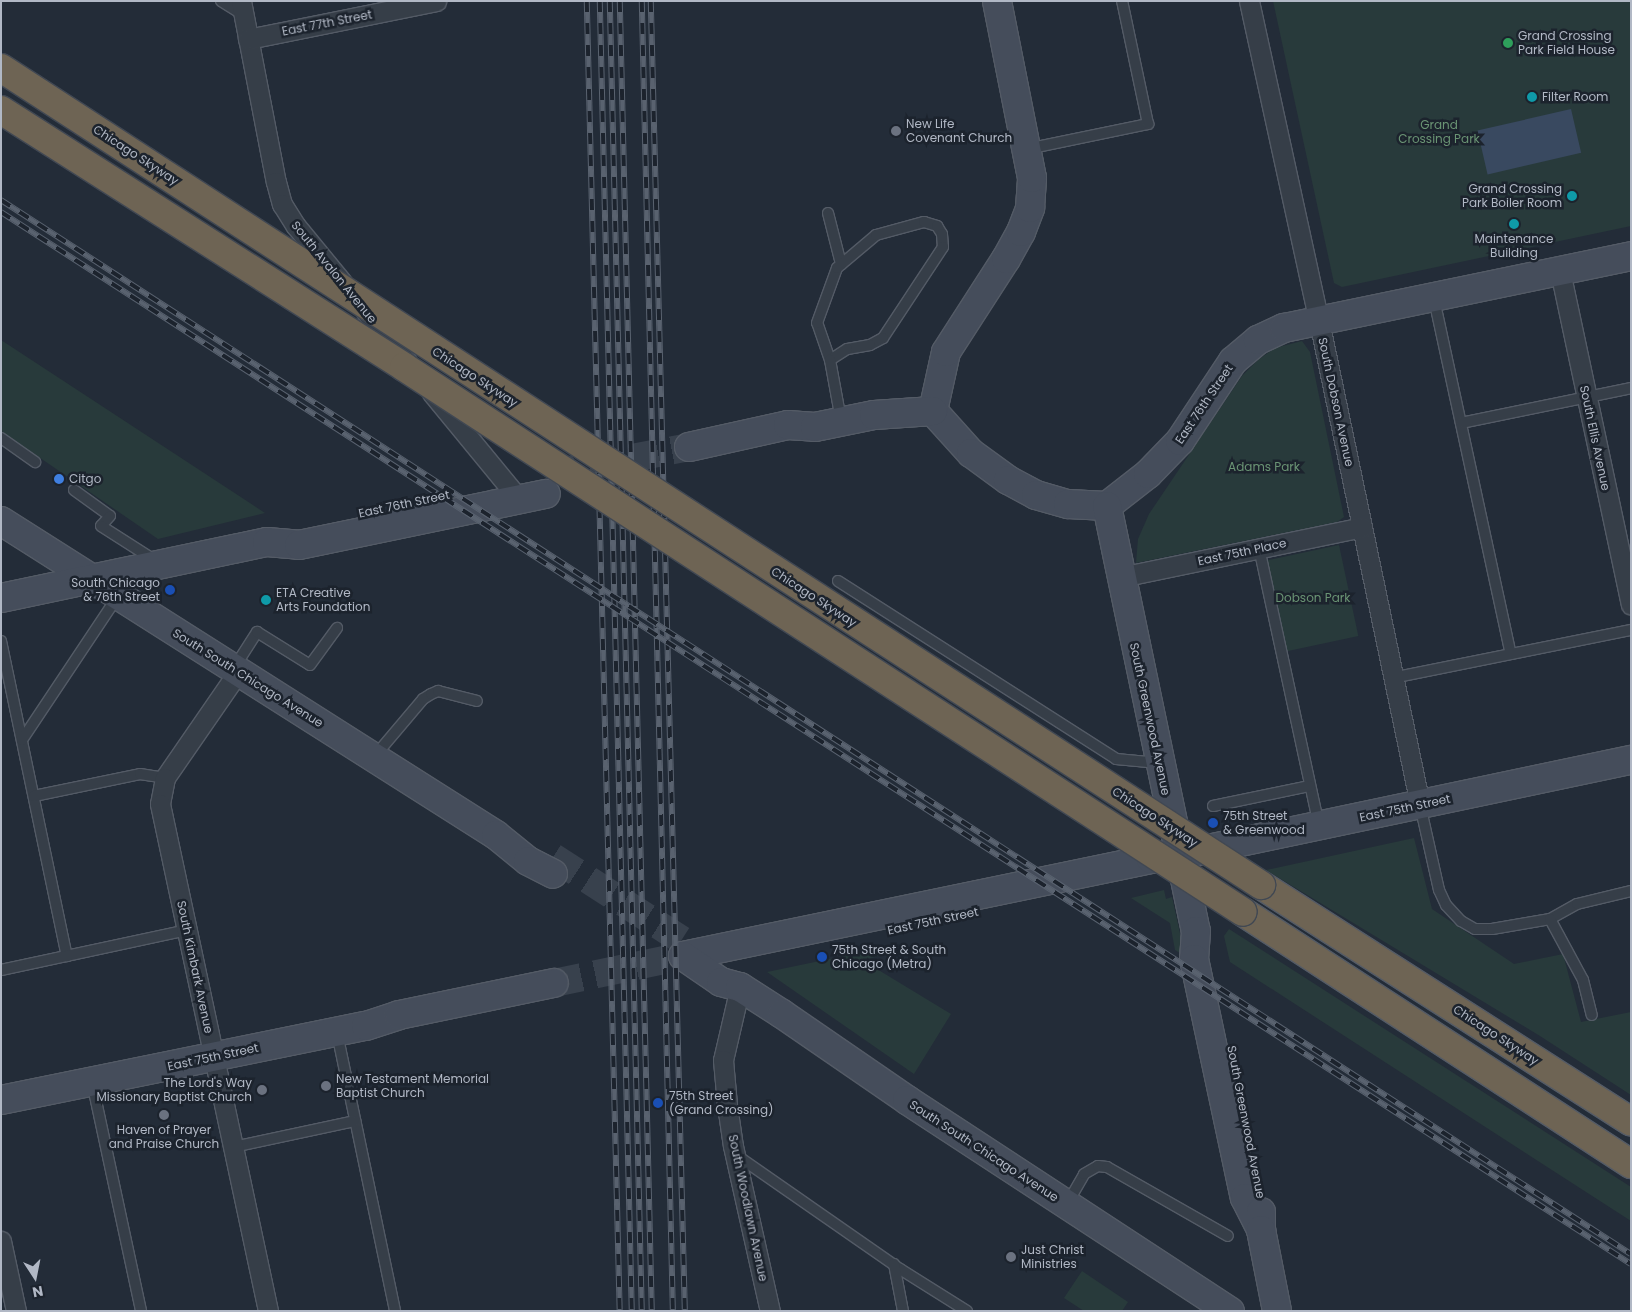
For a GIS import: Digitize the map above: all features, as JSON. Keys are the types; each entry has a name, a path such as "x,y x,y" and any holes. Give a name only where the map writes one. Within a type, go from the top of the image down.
{"highway":[{"name":"Chicago Skyway","path":"1,68 428,347 1631,1122"},
{"path":"1,110 412,372 1631,1164"}],"street":[{"name":"East 77th Street","path":"248,39 365,8 436,1"},
{"path":"933,411 946,352 1006,259 1021,232 1030,208 1032,178 997,1"},
{"name":"South Dobson Avenue","path":"1249,1 1320,321 1392,678 1420,804"},
{"name":"South Avalon Avenue","path":"242,8 276,182 288,215 512,491"},
{"name":"East 76th Street","path":"1107,506 1148,474 1180,441 1233,361 1258,340 1284,328 1631,256"},
{"name":"South Ellis Avenue","path":"1560,271 1631,605"},
{"path":"689,456 792,442 815,427 874,415 933,411"},
{"path":"933,411 971,453 1008,480 1036,495 1068,504 1107,506"},
{"name":"East 76th Street","path":"1,598 267,542 293,526 546,484"},
{"name":"South Greenwood Avenue","path":"1107,506 1159,763 1196,931 1194,959 1242,1188 1260,1230 1277,1311"},
{"name":"South South Chicago Avenue","path":"1,521 496,834 537,848 553,866"},
{"name":"East 75th Place","path":"1121,578 1362,527"},
{"name":"South Kimbark Avenue","path":"236,670 165,778 160,804 268,1311"},
{"name":"East 75th Street","path":"696,960 1151,858 1179,856 1631,760"},
{"name":"South South Chicago Avenue","path":"696,960 729,970 740,987 907,1100 1230,1311"},
{"name":"South Woodlawn Avenue","path":"740,987 724,1060 727,1105 770,1311"},
{"name":"East 75th Street","path":"1,1100 366,1026 399,1014 555,991"},
{"path":"1,1241 16,1311"}],"lane":[{"path":"220,1 242,8"},
{"path":"1027,149 1148,124 1122,1"},
{"path":"828,212 841,264"},
{"path":"830,360 847,349 870,345 883,338 943,247 942,234 937,226 924,222 876,236 837,268 817,323 830,360 842,421"},
{"path":"1434,297 1511,654"},
{"path":"1461,424 1631,388"},
{"path":"1,438 35,462"},
{"path":"74,490 110,516 101,526 161,564"},
{"path":"1259,548 1319,826"},
{"path":"838,581 1116,759 1159,763"},
{"path":"22,740 118,596"},
{"path":"236,670 257,632 310,665 337,628"},
{"path":"1392,678 1631,630"},
{"path":"1,641 67,956"},
{"path":"373,757 423,699 431,694 438,691 477,701"},
{"path":"34,796 140,774 165,778"},
{"path":"1213,806 1310,786"},
{"path":"1420,804 1439,890 1446,905 1461,921 1475,929 1492,929 1550,919 1577,904 1631,891"},
{"path":"1550,919 1583,980 1592,1014"},
{"path":"1,970 187,930"},
{"path":"336,1032 395,1311"},
{"path":"92,1082 141,1311"},
{"path":"233,1147 355,1121"},
{"path":"736,1155 894,1264 967,1311"},
{"path":"1067,1205 1084,1174 1098,1166 1107,1167 1228,1236"},
{"path":"894,1264 903,1311"}],"green space":[{"name":"Grand Crossing Park","path":"1273,1 1631,1 1631,226 1342,287 1334,283"},
{"path":"1,340 265,513 158,539 1,431"},
{"name":"Adams Park","path":"1302,341 1310,352 1344,517 1337,522 1136,563 1138,539 1149,514 1242,376 1258,360 1275,348"},
{"name":"Dobson Park","path":"1339,545 1358,636 1287,651 1268,560"},
{"path":"1414,838 1432,909 1514,964 1563,954 1581,1022 1631,1012 1631,1095 1540,1036 1266,870"},
{"path":"1164,890 1166,899 1172,897 1185,956 1175,950 1170,923 1131,898"},
{"path":"1229,929 1631,1187 1631,1221 1230,962 1224,936"},
{"path":"877,949 883,955 862,960 951,1014 914,1074 767,972"},
{"path":"1082,1271 1128,1302 1122,1311 1084,1311 1064,1298"}],"water":[{"path":"1571,109 1581,153 1488,174 1477,131"}],"tunnel":[{"path":"548,474 689,447"},
{"path":"553,857 682,940"},
{"path":"554,983 683,956"}],"railway":[{"path":"587,1 620,1311"},
{"path":"600,1 632,1311"},
{"path":"610,1 642,1311"},
{"path":"620,1 652,1311"},
{"path":"642,1 673,1311"},
{"path":"651,1 685,1311"},
{"path":"1,200 1631,1254"},
{"path":"1,212 1631,1264"}],"place":[{"name":"Grand Crossing Park Field House","path":"1508,43"},
{"name":"Filter Room","path":"1532,97"},
{"name":"New Life Covenant Church","path":"896,131"},
{"name":"Grand Crossing Park Boiler Room","path":"1572,196"},
{"name":"Maintenance Building","path":"1514,224"},
{"name":"Citgo","path":"59,479"},
{"name":"South Chicago & 76th Street","path":"170,590"},
{"name":"ETA Creative Arts Foundation","path":"266,600"},
{"name":"75th Street & Greenwood","path":"1213,823"},
{"name":"75th Street & South Chicago (Metra)","path":"822,957"},
{"name":"New Testament Memorial Baptist Church","path":"326,1086"},
{"name":"The Lord's Way Missionary Baptist Church","path":"262,1090"},
{"name":"75th Street (Grand Crossing)","path":"658,1103"},
{"name":"Haven of Prayer and Praise Church","path":"164,1115"},
{"name":"Just Christ Ministries","path":"1011,1257"}]}
